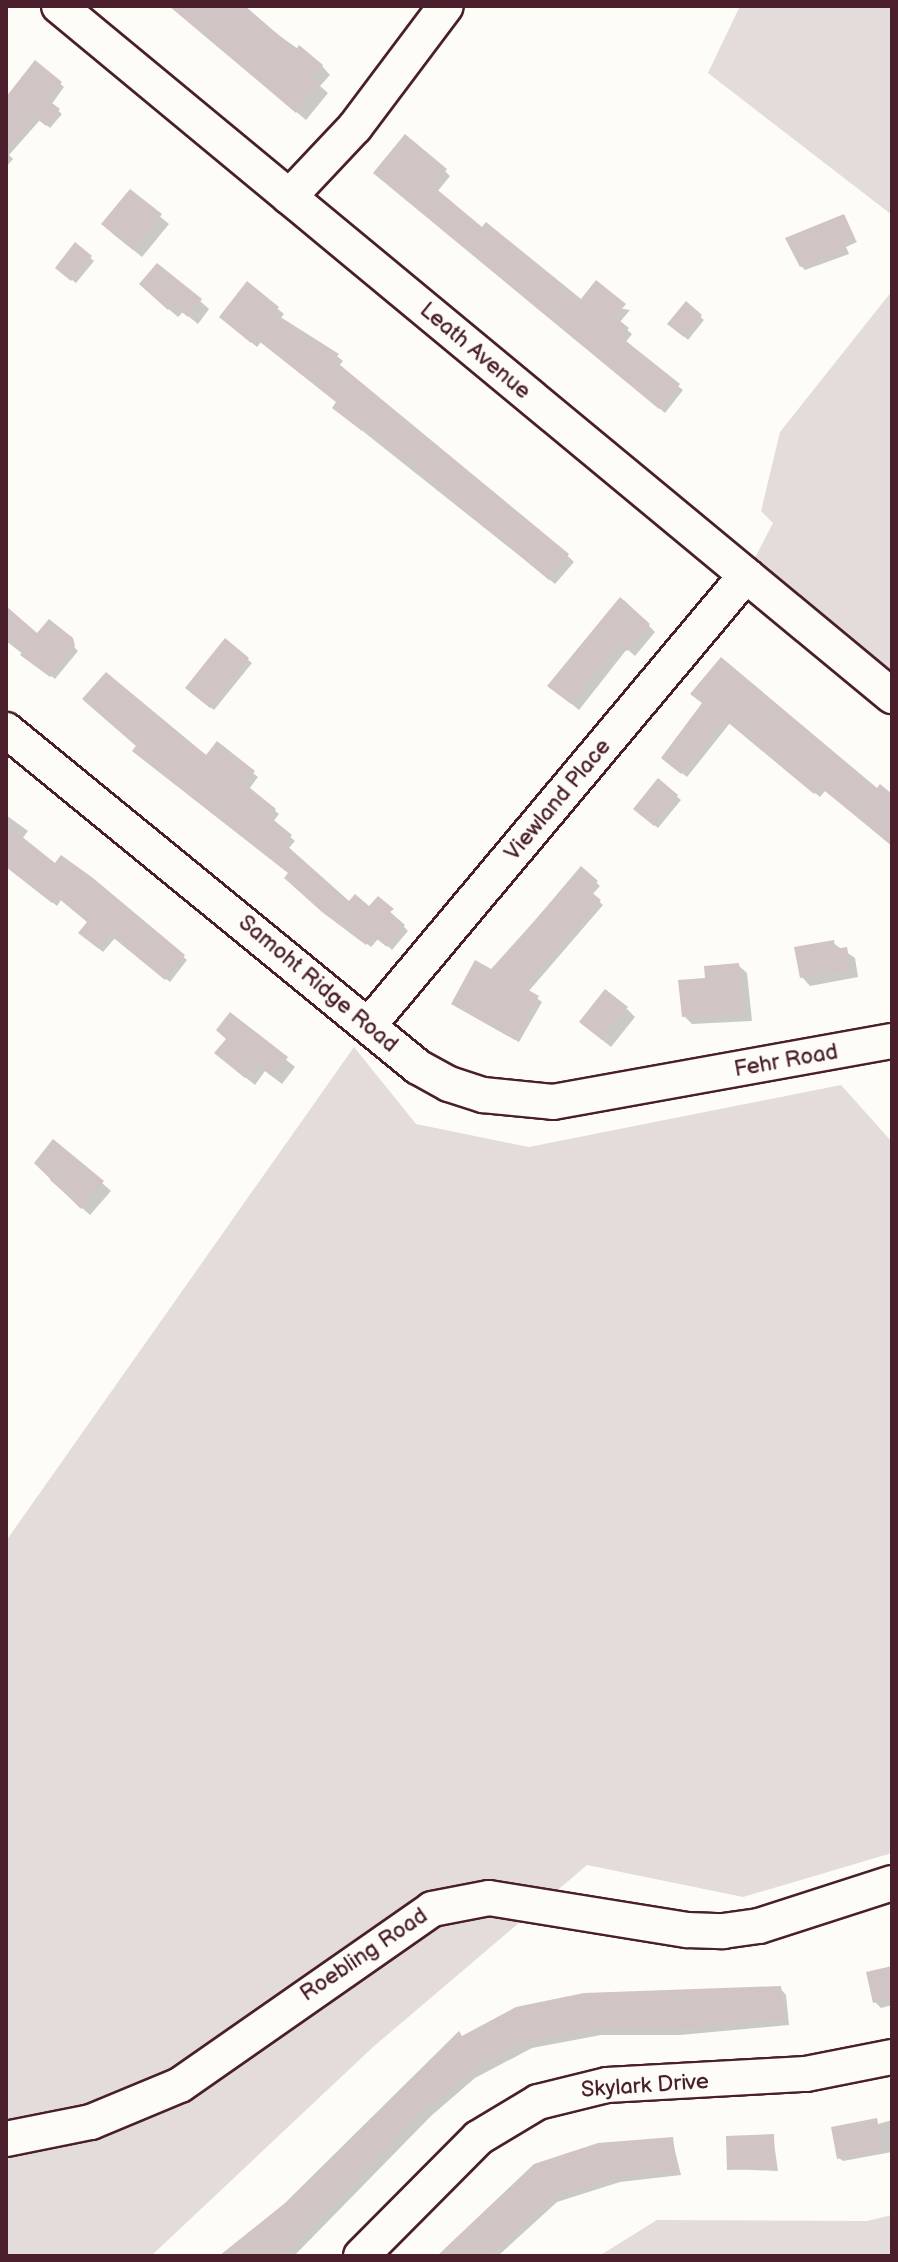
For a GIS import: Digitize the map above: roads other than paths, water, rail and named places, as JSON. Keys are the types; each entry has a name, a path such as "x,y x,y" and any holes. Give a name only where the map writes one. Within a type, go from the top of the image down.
{"street":[{"name":"Leath Avenue","path":"59,6 892,696"},
{"path":"289,197 355,127 446,6"},
{"name":"Viewland Place","path":"369,1025 746,575"},
{"name":"Samoht Ridge Road","path":"6,730 418,1067 483,1095 553,1102 680,1080"},
{"name":"Fehr Road","path":"680,1080 892,1041"},
{"name":"Roebling Road","path":"6,2139 91,2122 180,2085 432,1909 465,1899 501,1898 687,1930 723,1931 759,1926 892,1883"},
{"name":"Skylark Drive","path":"361,2256 478,2138 538,2102 607,2085 806,2074 892,2057"}]}
